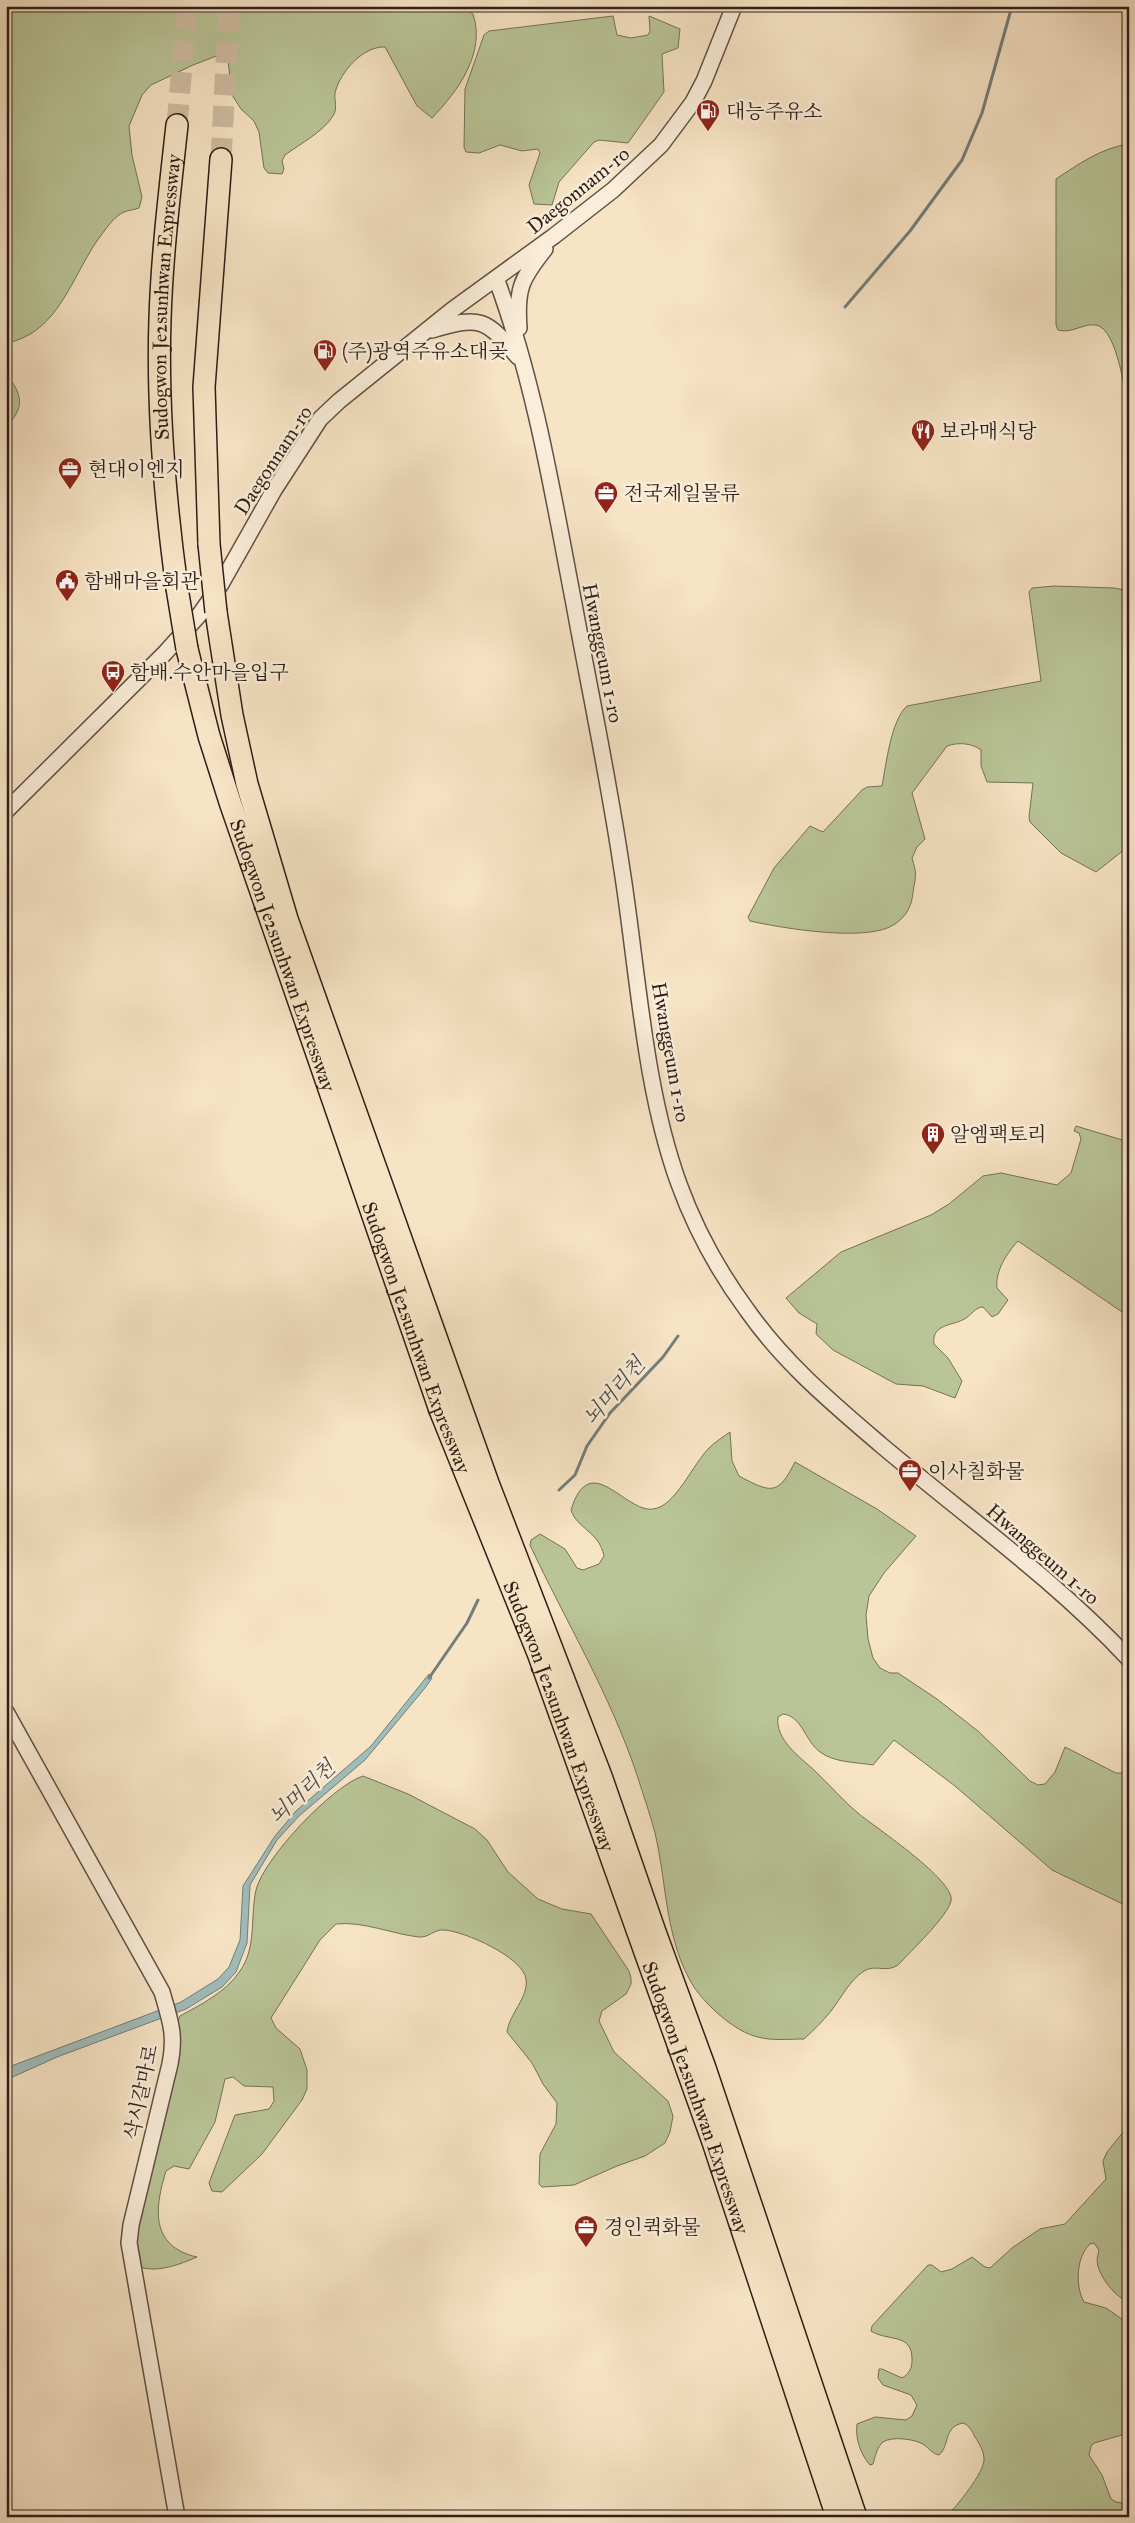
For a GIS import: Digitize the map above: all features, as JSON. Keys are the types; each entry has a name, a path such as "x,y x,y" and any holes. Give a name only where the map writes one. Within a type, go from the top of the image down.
{"highway":[{"name":"Sudogwon Je2sunhwan Expressway","path":"177,125 165,235 160,320 165,465 177,588 187,649 206,727 395,1284 440,1410 538,1653 713,2142 837,2517"},
{"name":"Sudogwon Je2sunhwan Expressway","path":"221,159 204,387 209,544 216,612 232,715 247,784 264,848 287,919 488,1483 601,1776 655,1932 706,2068 856,2517"}],"street":[{"name":"Daegonnam-ro","path":"6,811 165,653 200,614 220,584 274,490 320,420 339,401 634,172 662,145 693,102 704,81 734,6"},
{"path":"523,362 519,320 520,288 523,278 554,236"},
{"name":"Hwanggeum 1-ro","path":"496,278 523,362 559,526 610,792 658,1108 678,1182 700,1232 747,1310 779,1352 814,1388 1029,1567 1129,1659"},
{"path":"427,332 458,322 485,324 494,328 523,362"},
{"name":"삭시갈마로","path":"6,1712 163,1997 173,2031 170,2064 130,2225 129,2243 177,2517"}],"green space":[{"path":"6,6 433,6 465,9 473,14 476,43 473,57 460,84 432,118 417,106 385,47 369,51 361,56 347,69 338,85 335,93 336,107 329,122 285,155 282,161 284,169 282,174 268,173 264,168 259,132 254,121 241,109 232,95 227,52 193,65 151,85 142,95 129,126 132,155 142,197 139,208 126,211 109,225 92,249 63,299 40,327 24,337 6,343"},
{"path":"613,16 617,35 631,38 648,35 650,31 649,16 680,29 678,48 662,54 664,92 628,143 599,140 594,142 559,182 552,205 534,204 529,185 540,153 538,149 522,151 500,145 479,153 466,152 464,147 465,89 484,35 489,31"},
{"path":"1129,144 1129,416 1120,365 1110,338 1104,329 1091,325 1063,331 1058,330 1056,325 1056,179 1100,153"},
{"path":"6,373 16,388 20,400 17,413 6,427"},
{"path":"1054,586 1114,588 1129,591 1129,846 1096,872 1061,853 1030,822 1033,783 987,782 981,766 981,750 969,745 951,745 947,746 912,793 925,839 917,847 912,858 915,875 912,897 908,910 899,921 883,930 866,933 846,933 803,930 750,921 748,917 774,868 810,826 823,832 862,790 867,787 882,786 893,732 901,713 907,706 1041,681 1029,592 1032,588"},
{"path":"1076,1126 1129,1142 1128,1316 1018,1241 1006,1257 998,1275 997,1288 1008,1300 998,1314 992,1317 981,1307 961,1321 945,1326 936,1332 934,1344 948,1358 962,1381 955,1398 923,1386 896,1384 833,1350 816,1334 817,1324 799,1313 786,1298 841,1252 931,1215 949,1204 983,1176 1001,1173 1057,1185 1071,1173 1081,1139 1079,1133 1074,1131"},
{"path":"730,1432 732,1461 739,1476 759,1486 773,1488 784,1481 795,1462 877,1509 916,1536 884,1573 869,1596 866,1615 868,1639 873,1658 880,1668 890,1673 898,1673 937,1699 978,1731 1030,1781 1038,1785 1045,1784 1055,1772 1065,1747 1116,1773 1122,1773 1129,1759 1129,1907 1052,1870 955,1786 894,1740 873,1765 839,1760 820,1752 795,1719 783,1714 778,1717 778,1725 784,1741 853,1809 928,1868 949,1892 951,1901 936,1924 898,1965 890,1968 872,1968 864,1971 850,1984 828,2015 804,2039 769,2039 740,2030 714,2010 694,1987 677,1951 668,1912 655,1833 626,1745 601,1687 530,1545 531,1540 540,1534 565,1549 577,1568 583,1570 599,1564 604,1556 598,1541 578,1522 571,1510 579,1492 588,1484 598,1483 642,1508 653,1509 661,1506 676,1493 709,1448"},
{"path":"363,1776 408,1794 475,1829 487,1840 508,1872 538,1899 562,1909 591,1914 629,1971 631,1978 631,1984 626,1994 602,2011 599,2021 614,2052 668,2101 673,2116 670,2132 665,2143 645,2156 574,2185 542,2187 539,2184 540,2154 556,2124 557,2103 543,2084 532,2063 507,2032 526,1986 526,1979 515,1962 478,1940 453,1931 440,1930 419,1937 357,1924 336,1924 320,1940 271,2018 276,2028 300,2049 307,2070 307,2089 302,2100 262,2154 222,2192 212,2191 209,2183 235,2115 269,2109 274,2101 273,2087 244,2086 233,2077 225,2079 215,2122 189,2169 174,2166 166,2171 159,2198 159,2223 163,2234 170,2244 181,2252 197,2257 163,2268 143,2268 138,2261 135,2240 179,2044 178,2021 180,2016 221,1991 240,1971 249,1952 251,1942 256,1890 272,1860 285,1843 318,1808 350,1782"},
{"path":"1129,2125 1129,2301 1114,2292 1102,2276 1097,2264 1099,2250 1094,2243 1090,2244 1082,2256 1078,2280 1084,2302 1106,2308 1129,2324 1129,2433 1094,2443 1091,2446 1089,2455 1102,2475 1111,2499 1116,2502 1129,2504 1129,2517 946,2517 963,2498 980,2472 984,2459 980,2444 970,2429 963,2423 952,2428 945,2447 939,2455 919,2442 892,2439 881,2444 876,2452 873,2464 870,2465 859,2446 857,2424 875,2417 906,2420 912,2416 917,2405 911,2395 883,2385 878,2378 879,2369 902,2378 907,2375 912,2364 911,2352 908,2346 898,2339 871,2331 872,2326 928,2265 932,2265 941,2272 952,2269 972,2257 985,2267 990,2268 1012,2248 1040,2229 1065,2224 1106,2179 1103,2161 1107,2152"}],"water":[{"path":"429,1674 432,1678 425,1688 365,1760 299,1816 277,1840 250,1885 247,1943 236,1972 222,1987 186,2009 57,2057 6,2080 6,2068 181,2002 218,1979 229,1967 240,1940 243,1886 275,1836 296,1811 371,1746"}],"waterway":[{"path":"845,307 910,231 962,160 982,113 1012,6"},
{"name":"뇌머리천","path":"559,1490 575,1475 587,1446 610,1413 663,1357 678,1336"},
{"name":"뇌머리천","path":"429,1678 467,1623 478,1600"}],"tunnel":[{"path":"177,125 187,6"},
{"path":"221,159 229,6"}],"place":[{"name":"대능주유소","path":"708,132"},
{"name":"(주)광역주유소대곶","path":"325,372"},
{"name":"보라매식당","path":"923,452"},
{"name":"현대이엔지","path":"70,490"},
{"name":"전국제일물류","path":"606,514"},
{"name":"함배마을회관","path":"67,602"},
{"name":"함배.수안마을입구","path":"113,693"},
{"name":"알엠팩토리","path":"933,1155"},
{"name":"이사칠화물","path":"910,1492"},
{"name":"경인퀵화물","path":"586,2248"}]}
